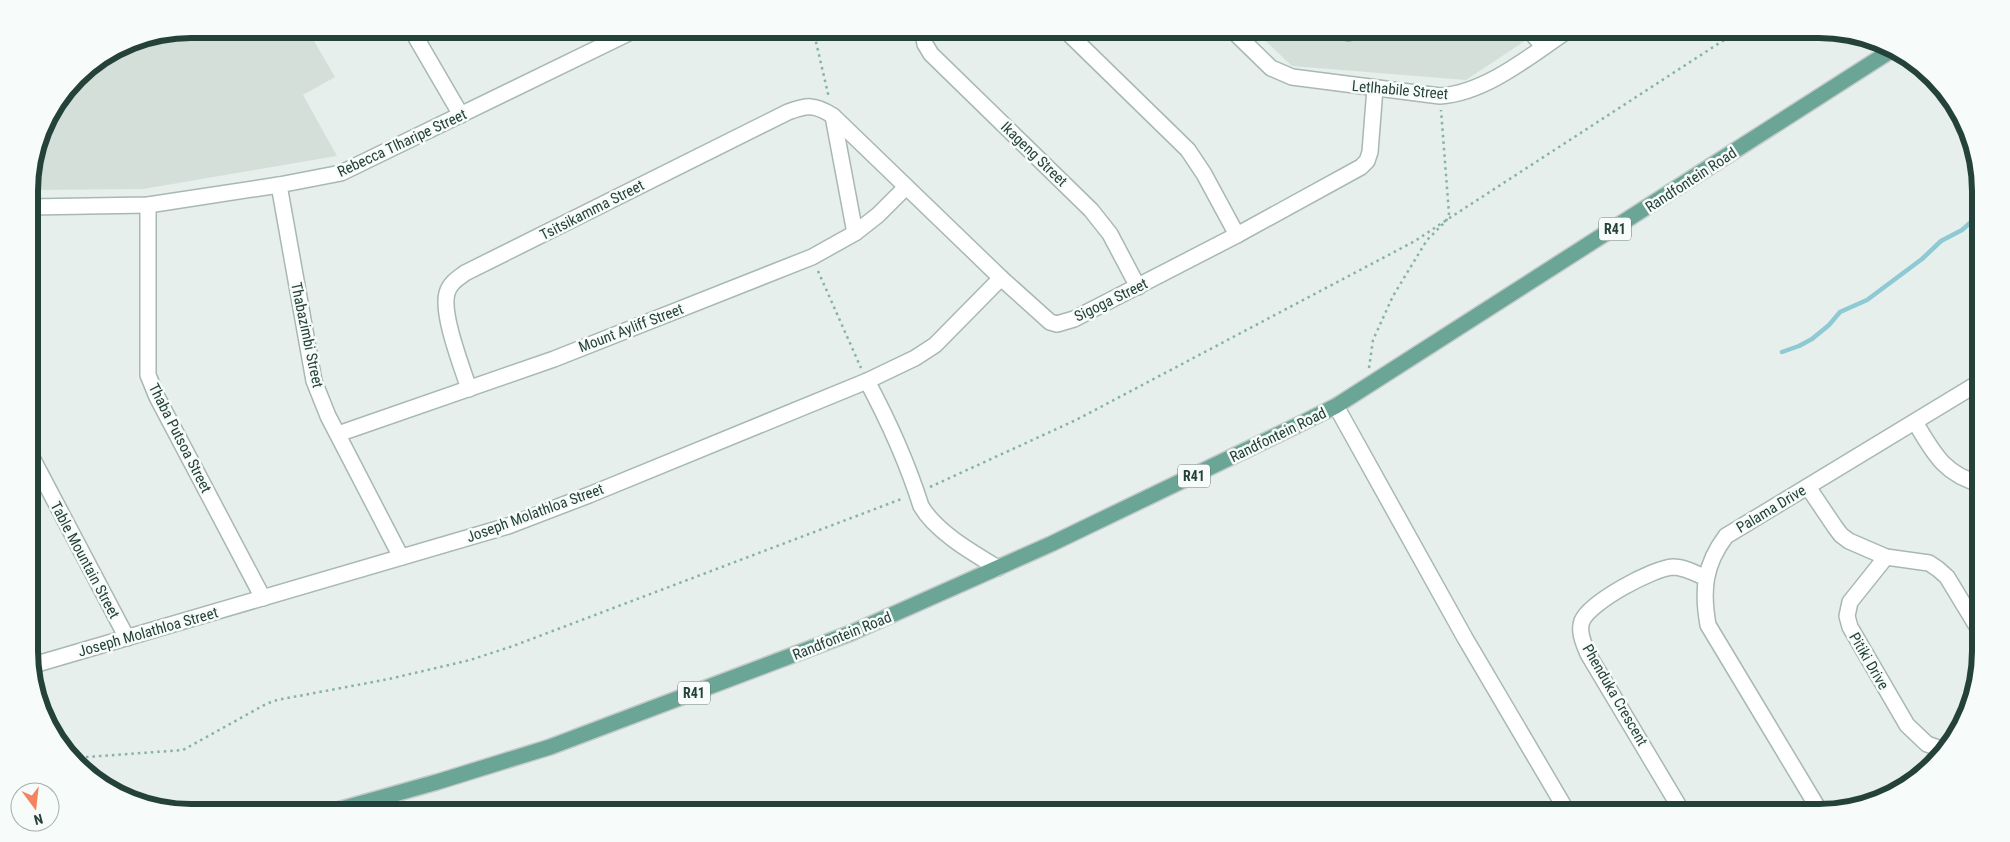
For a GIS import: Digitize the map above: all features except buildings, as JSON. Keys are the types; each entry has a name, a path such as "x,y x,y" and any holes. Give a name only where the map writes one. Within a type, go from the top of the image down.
{"main road":[{"name":"Randfontein Road","path":"359,804 550,747 851,633 998,568 1336,406 1887,53"}],"street":[{"path":"416,38 461,115"},
{"name":"Rebecca Tlharipe Street","path":"38,207 148,205 279,185 341,173 461,115 607,38"},
{"name":"Ikageng Street","path":"924,38 931,54 1077,195 1101,222 1138,287"},
{"path":"1073,38 1188,150 1204,174 1237,235"},
{"name":"Letlhabile Street","path":"1240,38 1281,74 1306,80 1440,96 1454,95 1482,86 1556,38"},
{"path":"1536,38 1543,46"},
{"name":"Sigoga Street","path":"833,116 1001,278 1050,322 1057,324 1074,319 1138,287 1361,167 1367,160 1370,152 1374,88"},
{"name":"Tsitsikamma Street","path":"469,389 447,314 447,294 453,282 465,273 788,112 812,106 823,109 833,116"},
{"path":"833,116 855,233"},
{"name":"Thabazimbi Street","path":"279,185 314,381 328,416 401,557"},
{"name":"Mount Ayliff Street","path":"338,434 554,359 812,257 855,233 878,215 906,187"},
{"name":"Thaba Putsoa Street","path":"148,205 148,375 157,397 263,598"},
{"name":"Joseph Molathloa Street","path":"39,664 508,526 867,381 915,358 935,344 1001,278"},
{"path":"867,381 892,428 908,465 921,506 930,519 974,554 998,568"},
{"name":"Palama Drive","path":"1815,804 1708,625 1704,603 1706,578 1718,547 1726,536 1972,387"},
{"name":"Randfontein Road","path":"1336,406 1464,638 1563,804"},
{"path":"1915,422 1944,466 1963,478 1972,481"},
{"name":"Table Mountain Street","path":"38,469 127,638"},
{"path":"1808,487 1841,535 1886,557 1929,563 1938,569 1947,577 1972,618"},
{"name":"Pitiki Drive","path":"1886,557 1850,602 1848,616 1850,628 1907,725 1927,744 1938,748"},
{"name":"Phenduka Crescent","path":"1678,804 1588,654 1583,642 1581,623 1591,608 1602,600 1655,571 1680,567 1706,578"}],"path":[{"path":"815,38 833,116"},
{"path":"80,757 183,750 266,704 277,700 389,679 470,660 513,646 917,493 1069,424 1416,241 1448,218 1727,38"},
{"path":"1365,388 1373,340 1393,296 1427,240 1448,218 1450,210 1440,96"},
{"path":"812,257 867,381"}],"shaded area":[{"path":"181,38 312,38 335,77 303,95 337,156 143,189 38,190 39,171 49,132 63,106 82,82 114,58 132,49 161,40"},
{"path":"1262,38 1529,38 1466,80 1292,66"}],"waterway":[{"path":"1782,352 1812,339 1829,325 1840,312 1867,300 1922,259 1941,241 1962,230 1972,221"}]}
